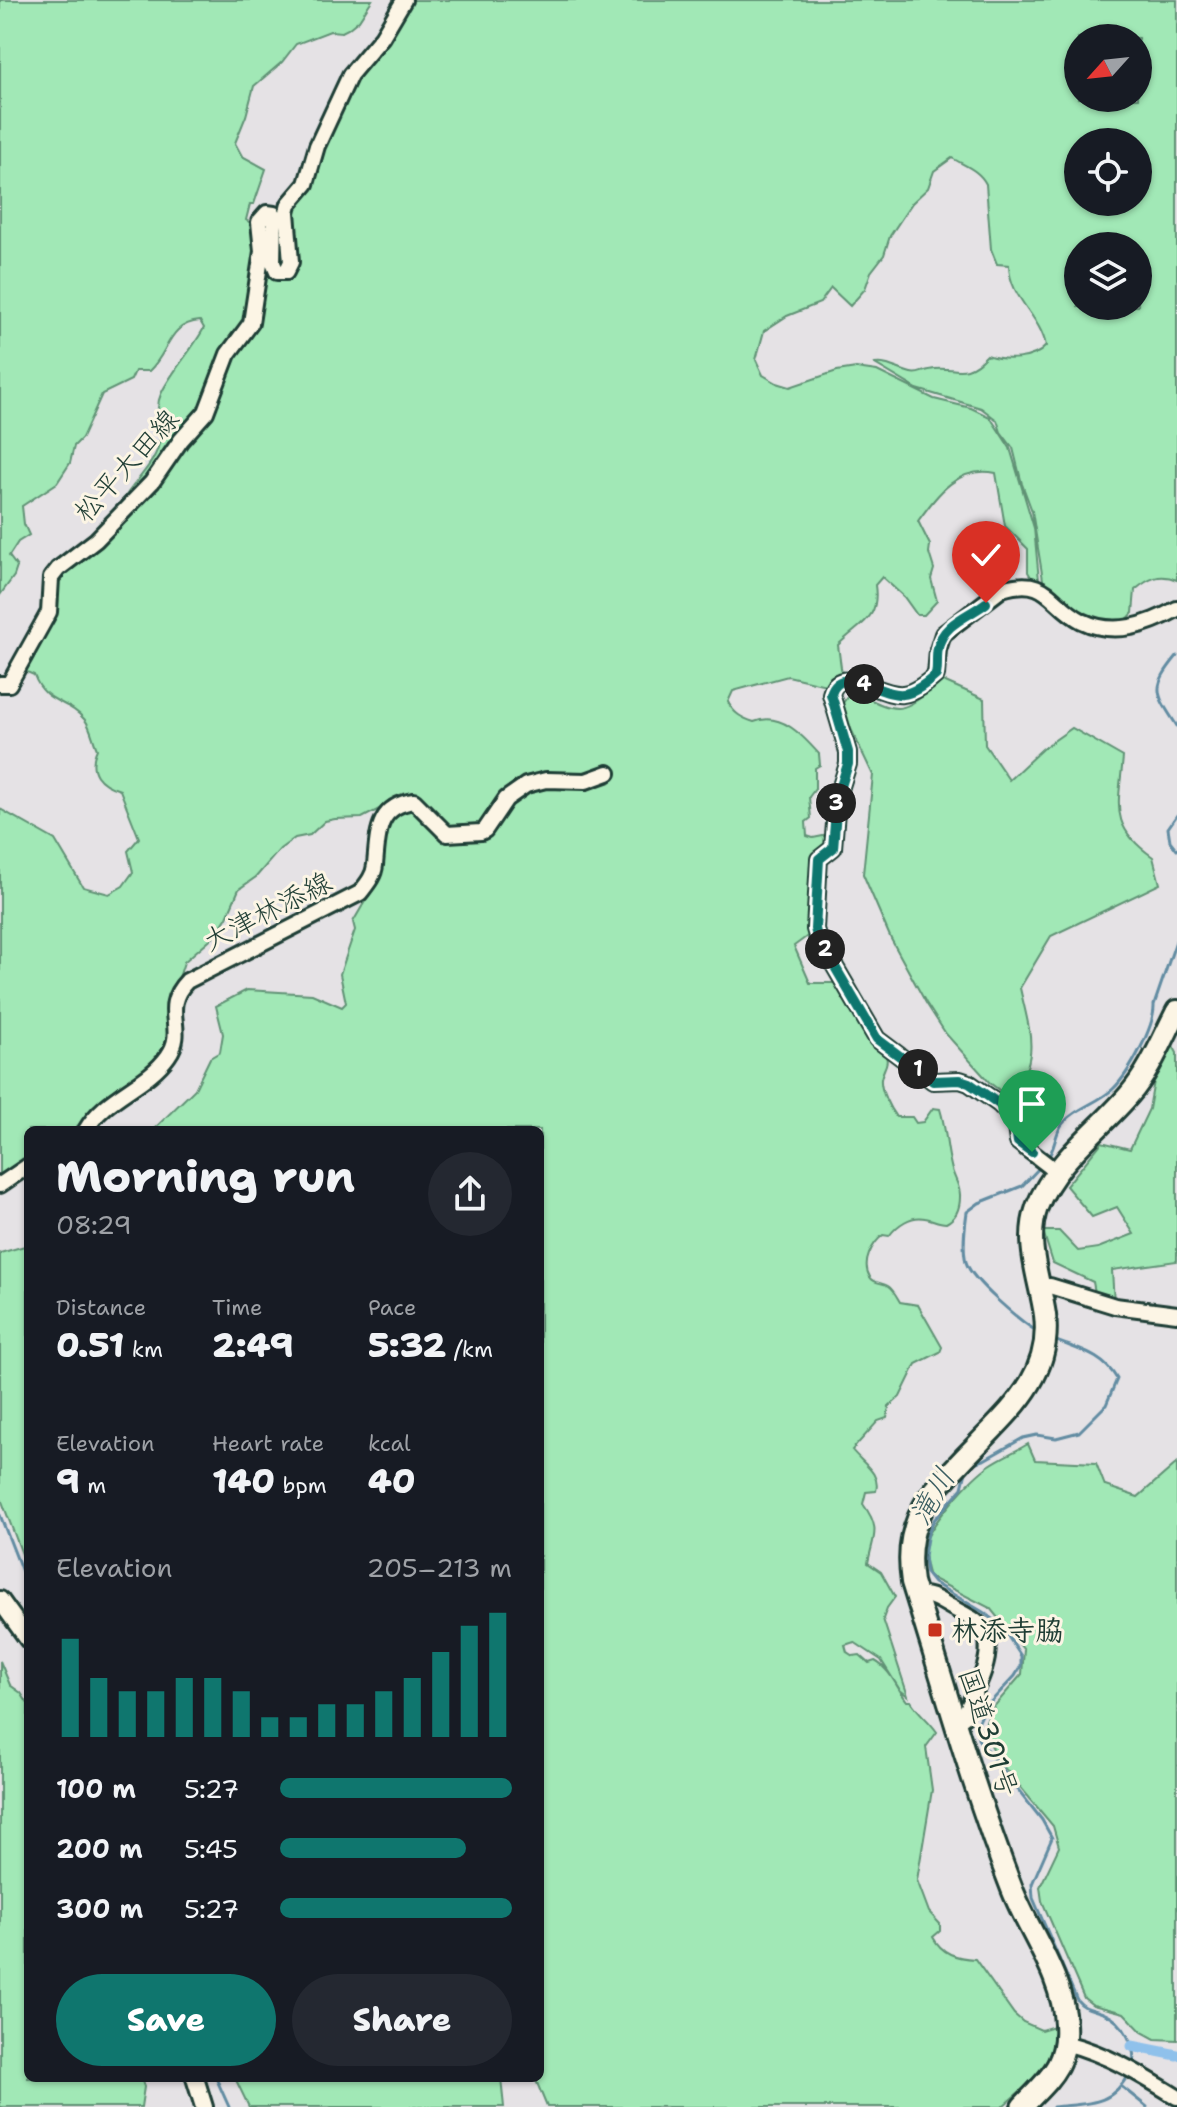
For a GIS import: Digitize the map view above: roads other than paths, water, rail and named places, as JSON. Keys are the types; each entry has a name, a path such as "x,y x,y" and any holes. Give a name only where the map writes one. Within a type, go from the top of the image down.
{"highway":[{"name":"国道301号","path":"1022,2107 1062,2060 1065,2023 1060,1994 1013,1893 916,1596 910,1572 909,1546 918,1514 951,1471 1027,1392 1041,1362 1045,1333 1032,1242 1034,1220 1045,1192 1057,1172 1129,1095 1152,1062 1177,1011"}],"main road":[{"path":"0,1600 24,1633"},
{"path":"196,2082 204,2107"}],"street":[{"name":"松平大田線","path":"0,684 9,684 49,612 51,578 120,516 152,482 181,440 202,419 228,354 251,323 262,251 259,222 267,213 274,214 273,263 277,272 283,273 289,269 291,262 289,204 306,184 317,146 350,75 382,37 404,0"},
{"path":"1057,1172 1018,1142 1015,1120 999,1104 969,1083 960,1080 933,1081 877,1039 815,929 819,859 833,848 837,799 848,764 846,736 832,689 837,683 850,680 878,691 911,692 936,675 939,642 947,629 1002,589 1042,587 1083,621 1102,626 1126,628 1149,624 1177,609"},
{"name":"大津林添線","path":"88,1126 123,1091 149,1077 168,1056 176,1036 173,1001 176,992 187,981 360,893 370,881 380,824 388,813 414,801 447,834 481,832 506,799 526,785 546,780 586,781 608,773"},
{"path":"0,1185 24,1169"},
{"path":"1039,1287 1050,1286 1115,1306 1177,1314"},
{"path":"916,1596 930,1596 970,1617 981,1627 988,1640 988,1657 964,1716 956,1722"},
{"path":"1065,2043 1101,2053 1176,2095"}],"waterway":[{"name":"滝川","path":"1177,656 1163,676 1159,691 1164,706 1177,726"},
{"name":"滝川","path":"1177,815 1168,828 1170,841 1177,850"},
{"name":"滝川","path":"1046,1160 1066,1120 1113,1089 1133,1061 1146,1037 1177,938"},
{"name":"滝川","path":"1038,1332 1009,1310 977,1279 966,1262 964,1243 967,1212 979,1203 1022,1186 1041,1166"},
{"name":"滝川","path":"1052,1339 1088,1353 1111,1370 1117,1379 1106,1405 1079,1432 1056,1438 1037,1435 1023,1438 973,1463 966,1472 962,1488 934,1520 928,1532 924,1556 926,1573 934,1583 1001,1626 1021,1656 1021,1666 1015,1676 985,1708 978,1723 978,1739 1042,1820 1052,1838 1032,1884 1033,1898 1077,2000 1118,2023 1131,2044 1133,2067"},
{"path":"0,1515 24,1577"},
{"path":"1132,2046 1177,2055"},
{"name":"滝川","path":"1053,2107 1106,2098 1129,2073"},
{"path":"218,2082 229,2107"},
{"path":"1122,2087 1147,2107"}],"place":[{"name":"林添寺脇","path":"935,1630"}]}
